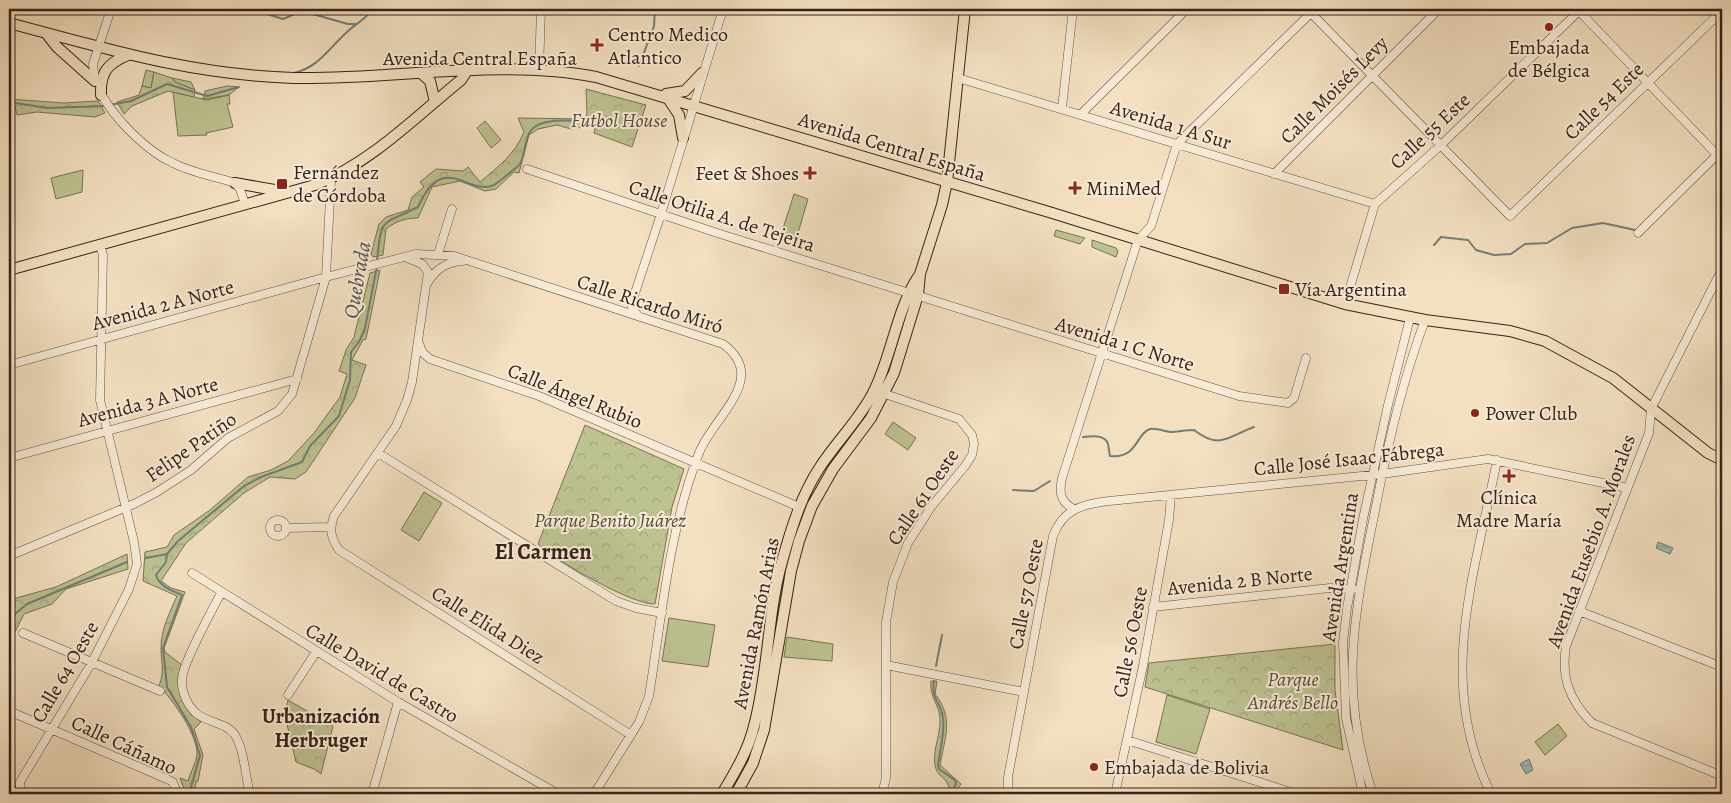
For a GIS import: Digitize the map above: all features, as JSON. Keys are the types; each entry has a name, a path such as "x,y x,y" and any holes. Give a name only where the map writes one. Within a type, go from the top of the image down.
{"main road":[{"name":"Avenida Ramón Arias","path":"725,793 741,763 754,726 782,560 799,507 820,467 860,414 873,393 920,274 942,205 947,182 965,9"},
{"name":"Avenida Central España","path":"9,23 128,55 194,70 270,77 422,74 467,71 539,71 596,77 692,104 1345,304 1410,318 1510,331 1545,341 1613,378 1708,453 1722,460"},
{"path":"46,33 57,47 94,81"},
{"path":"102,96 104,71 113,62 128,55"},
{"path":"9,270 289,192 331,178 371,155 461,80 467,71"},
{"path":"682,138 679,115 663,96 684,90 702,73"},
{"path":"422,74 430,81 435,102"},
{"path":"235,183 289,192"},
{"name":"Avenida Ramón Arias","path":"736,794 760,745 791,571 805,523 832,468 871,418 885,394 894,373 913,293"},
{"path":"799,507 804,512 805,523"},
{"path":"766,657 777,658"},
{"path":"9,790 20,794"}],"street":[{"path":"111,9 93,64 94,81 102,96 135,136 171,163 235,183 240,189 245,204"},
{"path":"539,71 541,9"},
{"path":"638,316 632,307 632,302 661,214 692,104 723,9"},
{"path":"1062,108 1073,9"},
{"path":"1081,114 1187,9"},
{"name":"Calle Moisés Levy","path":"1274,174 1439,9"},
{"path":"1579,9 1721,155 1638,233"},
{"name":"Calle 55 Este","path":"1375,204 1440,146 1579,9"},
{"path":"1074,509 1066,505 1061,498 1060,488 1100,354 1138,240 1151,226 1177,144 1311,10 1440,146"},
{"name":"Calle 54 Este","path":"1440,146 1510,216 1647,81 1722,11"},
{"name":"Avenida 1 A Sur","path":"958,78 1375,204"},
{"name":"Calle Otilia A. de Tejeira","path":"527,169 661,214 913,293"},
{"name":"Felipe Patiño","path":"9,556 157,492 191,470 228,438 278,411 292,394 326,277 331,178"},
{"path":"1345,304 1375,204"},
{"path":"438,254 452,209"},
{"path":"100,245 103,255 100,400 126,507"},
{"name":"Calle Ricardo Miró","path":"326,277 416,254 454,256 723,344 734,352 741,361 742,382 700,450 682,502 649,696 644,711 594,794"},
{"path":"286,528 330,528 338,508 396,426 407,400 414,372 428,282 426,268 418,261 405,257"},
{"path":"428,282 438,269 445,265 468,262"},
{"name":"Avenida Eusebio A. Morales","path":"1722,269 1651,409 1649,433 1566,646 1564,674 1572,698 1580,712 1592,723 1722,776"},
{"name":"Avenida 2 A Norte","path":"9,365 326,277"},
{"name":"Avenida 1 C Norte","path":"913,293 1100,354 1240,396 1284,404 1294,398 1306,358"},
{"path":"616,309 632,302"},
{"name":"Avenida Argentina","path":"1363,794 1350,743 1344,693 1343,645 1350,588 1372,475 1410,318"},
{"name":"Avenida Argentina","path":"1373,794 1360,748 1352,697 1352,646 1360,590 1385,460 1416,345 1425,320"},
{"path":"1406,340 1413,339 1416,345"},
{"path":"414,372 420,364 430,359 422,352 418,342"},
{"name":"Calle Ángel Rubio","path":"430,359 539,396 799,507"},
{"name":"Avenida 3 A Norte","path":"9,458 297,379"},
{"name":"Calle 61 Oeste","path":"882,794 886,778 886,622 897,569 920,523 965,466 972,455 974,444 972,435 959,419 885,394"},
{"path":"700,450 706,468"},
{"path":"378,452 616,601 636,608 662,613"},
{"path":"1376,459 1377,463 1381,464 1385,460"},
{"path":"1491,794 1476,758 1469,733 1462,691 1461,668 1467,610 1497,460"},
{"name":"Calle José Isaac Fábrega","path":"1074,509 1105,502 1382,474 1497,460 1627,488"},
{"name":"Calle 56 Oeste","path":"1115,794 1153,607 1169,520 1171,495"},
{"name":"Calle 64 Oeste","path":"20,794 20,782 50,728 91,664 129,588 137,564 126,507"},
{"name":"Calle 57 Oeste","path":"1008,794 1008,777 1053,536 1059,523 1074,509"},
{"path":"1363,520 1373,521"},
{"name":"Calle Elida Diez","path":"330,528 332,539 339,550 631,735"},
{"name":"Calle David de Castro","path":"192,573 398,702 558,794"},
{"name":"Avenida 2 B Norte","path":"1153,607 1330,588 1360,590"},
{"path":"221,592 183,672 183,691 194,712 204,720 230,730 235,736 240,748 250,794"},
{"path":"1579,611 1722,667"},
{"path":"23,633 91,664 160,691"},
{"path":"288,695 316,652"},
{"path":"886,665 1024,692"},
{"path":"372,794 398,702"},
{"name":"Calle Cáñamo","path":"9,711 167,779 173,782 178,794"},
{"path":"1127,740 1297,794"}],"green space":[{"path":"146,70 154,72 151,88 142,86"},
{"path":"154,72 172,78 175,82 195,90 194,97 168,91 132,106 124,114 117,102 139,95 142,86 151,88"},
{"path":"172,78 191,82 195,90 175,82"},
{"path":"227,86 239,87 229,95 203,99 205,91"},
{"name":"Futbol House","path":"586,89 646,105 632,147 594,133 595,128 589,126 571,129 557,125 538,129 529,135 519,173 514,172 496,189 485,191 460,181 432,187 418,218 401,220 386,229 383,255 373,257 371,254 379,224 386,217 408,210 412,197 424,187 420,182 436,169 463,171 468,167 480,182 505,160 516,147 524,132 518,118 585,119 587,114"},
{"path":"173,92 207,100 229,95 230,104 227,104 233,127 206,133 207,135 178,136"},
{"path":"9,99 64,103 98,101 105,113 95,117 37,112 17,115 15,107 9,108"},
{"path":"485,121 501,140 491,148 477,128"},
{"path":"83,170 82,192 56,199 51,178"},
{"path":"794,194 808,199 795,243 780,238"},
{"path":"1056,230 1085,238 1080,244 1054,236"},
{"path":"1092,240 1116,248 1118,251 1116,257 1092,247"},
{"path":"380,270 366,339 363,340 352,360 366,365 355,398 306,472 295,479 270,477 244,493 186,543 161,581 171,588 185,592 164,648 165,652 183,666 179,682 181,697 189,710 201,722 194,729 203,755 198,781 196,782 194,794 186,794 180,778 188,781 197,755 196,747 184,718 159,686 162,671 161,648 163,634 166,621 177,596 143,581 145,552 167,547 174,535 210,510 248,477 271,470 288,461 314,433 340,397 347,374 339,371 346,350 354,337 370,273"},
{"path":"893,422 916,438 908,450 885,434"},
{"name":"Parque Benito Juárez","path":"585,425 684,469 672,507 655,604 630,598 613,590 576,570 538,544"},
{"path":"424,492 442,503 419,541 401,530"},
{"path":"127,554 128,569 66,589 52,604 24,614 9,644 9,600 56,587"},
{"path":"669,618 715,625 708,667 662,661"},
{"path":"787,637 833,644 832,661 784,657"},
{"name":"Parque Andrés Bello","path":"1335,644 1335,690 1343,750 1145,687 1149,663"},
{"path":"931,681 937,681 935,694 941,703 946,720 946,737 940,765 961,784 953,794 947,794 950,791 949,786 936,769 935,764 940,716 932,692"},
{"path":"1167,695 1210,709 1196,754 1156,742"},
{"path":"288,700 333,726 321,774 296,762 285,716"},
{"path":"1558,724 1567,736 1545,755 1535,742"}],"water":[{"path":"1658,542 1673,548 1670,554 1656,548"},
{"path":"1529,759 1533,770 1526,774 1520,764"}],"waterway":[{"path":"251,9 283,19 297,13 309,13 348,24 356,24"},
{"path":"294,73 317,62 373,9"},
{"name":"Quebrada","path":"639,66 654,26 655,9"},
{"path":"110,105 131,101 167,84 207,96 239,87"},
{"path":"9,102 47,108 106,106"},
{"name":"Quebrada","path":"377,261 380,236 385,224 418,207 428,190 437,181 446,178 484,187 494,185 520,164 529,133 536,126 542,123 557,121 594,121"},
{"path":"1434,245 1441,237 1468,240 1476,250 1494,255 1511,254 1525,244 1547,243 1572,228 1603,223 1635,230"},
{"name":"Quebrada","path":"146,558 167,554 178,541 244,486 261,477 302,462 310,446 339,416 350,380 351,352 360,340 365,328 377,266"},
{"path":"1083,437 1101,437 1108,444 1110,456 1119,456 1131,450 1145,431 1150,429 1170,432 1194,430 1211,439 1224,440 1254,427"},
{"path":"1013,490 1034,491 1050,481"},
{"path":"167,554 166,562 156,575 163,585 182,595 163,648 167,687 191,727 200,755 190,791"},
{"name":"Quebrada","path":"9,613 15,614 27,604 127,562"},
{"path":"9,602 10,613"},
{"name":"Quebrada","path":"9,637 15,614"},
{"path":"936,666 942,635"},
{"path":"934,681 934,693 942,712 943,723 938,765 939,769 955,780 956,784 950,794"}],"place":[{"name":"Embajada de Bélgica","path":"1549,27"},
{"name":"Centro Medico Atlantico","path":"597,45"},
{"name":"Feet & Shoes","path":"810,173"},
{"name":"Fernández de Córdoba","path":"282,184"},
{"name":"MiniMed","path":"1075,188"},
{"name":"Vía Argentina","path":"1284,289"},
{"name":"Power Club","path":"1475,413"},
{"name":"Clínica Madre María","path":"1509,476"},
{"name":"Embajada de Bolivia","path":"1094,767"}],"district":[{"name":"El Carmen","path":"543,552"},
{"name":"Urbanización Herbruger","path":"321,728"}]}
